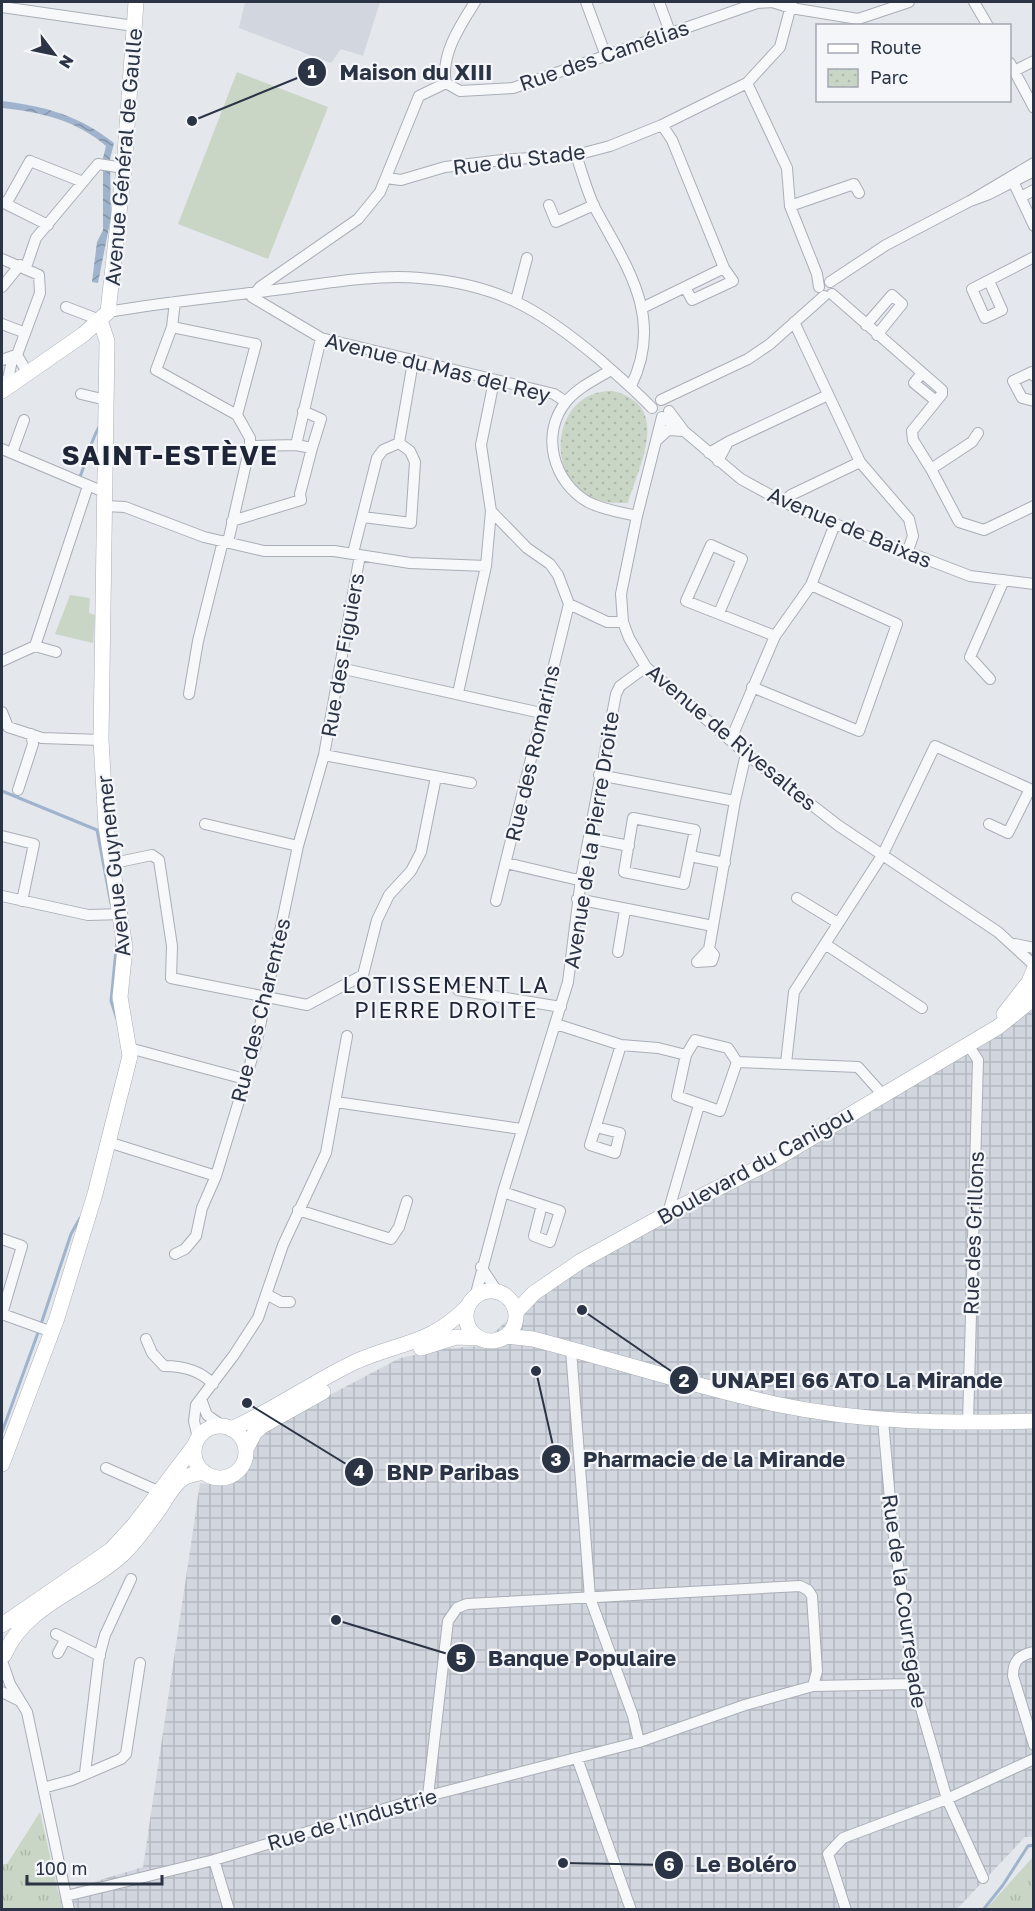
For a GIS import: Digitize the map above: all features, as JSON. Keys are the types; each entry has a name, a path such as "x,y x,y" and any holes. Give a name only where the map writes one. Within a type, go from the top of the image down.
{"main road":[{"name":"Avenue Général de Gaulle","path":"104,316 112,166 136,2"},
{"path":"4,374 27,372 59,353 104,316"},
{"name":"Avenue Guynemer","path":"2,1464 44,1329 108,1142 130,1056 120,997 125,948 116,914 114,862 106,826 97,657 104,499 107,341 104,316"},
{"name":"Boulevard du Canigou","path":"973,1042 1012,1007 1034,970"},
{"name":"Boulevard du Canigou","path":"516,1316 534,1293 581,1261 668,1213 774,1161 1007,1021 1034,998"},
{"path":"2,1625 111,1550 134,1526 196,1442 211,1428 227,1427 357,1362 431,1336 447,1326 471,1302 489,1290 521,1296 534,1293"},
{"path":"501,1293 510,1299 516,1316 533,1339"},
{"path":"471,1302 467,1324 477,1338"},
{"path":"506,1336 516,1316"},
{"path":"3,1658 12,1636 22,1625 43,1608 101,1572 129,1548 179,1482 192,1474 204,1472 222,1478 234,1474 243,1464 249,1440 262,1426 377,1362 456,1336 493,1341 506,1336 533,1339 688,1384 777,1404 883,1420 968,1423 1034,1421"},
{"path":"227,1427 239,1435 246,1449"},
{"path":"196,1442 194,1458 204,1472"}],"street":[{"path":"254,293 358,219 380,192 419,96 446,82 446,60 459,27 475,2"},
{"path":"586,2 606,56"},
{"path":"659,2 670,32"},
{"name":"Rue des Camélias","path":"446,82 460,91 513,88 758,3 772,2 792,5 858,19 902,3"},
{"path":"974,2 987,24"},
{"path":"792,5 780,47 747,83 787,168 790,206 825,287 942,390 942,394 912,431 912,440 931,469 959,522 984,530 1034,506"},
{"path":"2,7 134,26"},
{"path":"1034,61 1012,67 1034,108"},
{"name":"Rue du Stade","path":"387,177 401,180 445,167 576,155 610,146 663,124 747,83"},
{"path":"663,124 672,140 724,268 733,281 692,300 685,287"},
{"path":"576,155 594,205 628,266 642,308 644,351 631,386"},
{"path":"48,225 4,203 30,161 83,182"},
{"path":"907,553 912,536 909,519 860,462 794,322 808,309 825,287 909,234 1011,179 1034,163"},
{"path":"2,287 23,266 36,238 98,164 112,166"},
{"path":"1011,179 1034,171"},
{"path":"1011,179 1034,226"},
{"path":"790,206 854,184 859,193"},
{"path":"1021,196 1034,190"},
{"path":"549,205 556,222 594,205"},
{"path":"988,281 1034,257"},
{"path":"516,300 527,258"},
{"path":"2,259 23,266 39,275 40,293 23,332 17,355 27,372"},
{"path":"642,308 724,268"},
{"path":"66,307 104,316 176,302 332,283 418,278 470,286 516,300 555,322 611,370 661,408"},
{"name":"Avenue du Mas del Rey","path":"254,293 252,297 321,338 413,362 554,394 566,402"},
{"path":"866,325 892,295 902,304 877,335"},
{"path":"176,302 172,327 156,370 237,415 250,438 232,521 198,641 189,694"},
{"name":"Avenue de Rivesaltes","path":"794,322 770,344 748,359 685,389 661,408 621,594 624,622 629,638 646,667 746,754 839,826 1012,943 1034,965"},
{"path":"2,324 23,332"},
{"path":"172,327 256,344 237,415"},
{"path":"296,445 321,338"},
{"path":"363,517 411,523 415,462 410,451 399,443 413,362"},
{"path":"611,370 566,402 559,413 551,448 563,480 588,502 637,516"},
{"path":"1034,376 1032,372 1012,381 1022,398 1034,401"},
{"path":"458,693 486,566 491,511 481,445 494,381"},
{"path":"81,394 106,400"},
{"path":"709,453 828,395"},
{"name":"Avenue de Baixas","path":"661,408 684,431 741,479 783,502 970,576 1034,584"},
{"path":"232,521 301,500 300,494 321,418 303,411"},
{"path":"24,420 7,451 88,486 104,499 226,542 264,551 333,551 410,563 486,566"},
{"path":"655,441 668,430 684,431"},
{"path":"931,469 972,442 978,433"},
{"path":"718,461 728,442"},
{"name":"Rue des Figuiers","path":"324,755 363,517 377,458 383,450 399,443"},
{"path":"250,446 296,445 312,448"},
{"path":"783,502 806,488 860,462"},
{"path":"35,646 88,486"},
{"path":"801,510 806,488"},
{"path":"491,511 527,548 550,564 558,575 568,604 607,622 624,622"},
{"path":"731,739 775,636 811,585 835,524"},
{"path":"719,613 742,559 711,545 686,601 775,636"},
{"path":"990,679 970,657 1004,580"},
{"path":"752,687 859,731 897,624 811,585"},
{"name":"Rue des Romarins","path":"496,901 568,604"},
{"path":"2,661 35,646 56,652"},
{"name":"Avenue de la Pierre Droite","path":"471,1302 521,1129 568,982 580,879 589,838 598,776 616,694 620,686 646,667"},
{"path":"340,668 541,713"},
{"path":"2,712 8,728 42,738 101,740"},
{"path":"18,790 33,744 31,734"},
{"path":"786,1063 794,992 883,854 935,746 1030,789 1008,832 989,824"},
{"path":"709,949 735,801 746,754"},
{"path":"324,755 471,783"},
{"name":"Rue des Charentes","path":"175,1254 185,1249 196,1236 202,1208 216,1176 256,1045 298,846 324,755"},
{"path":"598,776 735,801"},
{"path":"114,862 152,855 159,860 172,946 171,978 265,999 307,1005 363,975 377,920 389,894 411,871 421,852 436,777"},
{"path":"633,818 695,830 684,884 624,872 629,846 633,818"},
{"path":"205,824 298,846"},
{"path":"2,836 34,844 22,901"},
{"path":"589,838 629,846"},
{"path":"690,856 725,863"},
{"path":"506,863 580,879"},
{"path":"2,896 88,915 116,914"},
{"path":"798,898 838,923"},
{"path":"577,900 713,926"},
{"path":"618,952 625,910"},
{"name":"Avenue de Rivesaltes","path":"1012,943 1034,948"},
{"path":"825,944 922,1008"},
{"path":"458,990 561,1007"},
{"path":"556,1024 621,1045 658,1048 686,1055"},
{"path":"196,1442 194,1412 258,1318 298,1209 327,1153 347,1036"},
{"path":"695,1040 728,1048 737,1062 720,1111 677,1096 686,1055 695,1040"},
{"name":"Rue des Grillons","path":"968,1423 978,1060 973,1042"},
{"path":"596,1127 621,1045"},
{"path":"129,1048 245,1079"},
{"path":"737,1062 858,1067 883,1095"},
{"path":"336,1102 521,1129"},
{"path":"668,1213 699,1105"},
{"path":"108,1142 216,1176"},
{"path":"502,1192 542,1206"},
{"path":"298,1209 391,1239 399,1227 407,1201"},
{"path":"2,1239 22,1246 2,1314 44,1329"},
{"path":"481,1267 501,1293"},
{"path":"266,1294 280,1302 290,1302"},
{"path":"146,1339 152,1353 164,1366 181,1366 205,1376 213,1384"},
{"path":"571,1350 590,1598 633,1716 639,1742"},
{"path":"201,1399 207,1415 227,1427"},
{"name":"Rue de la Courregade","path":"883,1420 892,1522 914,1684 947,1799 983,1878"},
{"path":"106,1468 158,1491"},
{"path":"85,1773 100,1656 105,1635 131,1579"},
{"path":"428,1796 448,1621 457,1608 467,1604 800,1586 813,1596 817,1671 813,1686"},
{"path":"58,1653 60,1637 100,1656"},
{"path":"1034,1652 1018,1658 1013,1666 1013,1676 1034,1745"},
{"path":"3,1658 10,1684 27,1712 69,1910"},
{"path":"43,1788 72,1780 121,1759 126,1754 140,1663"},
{"name":"Rue de l'Industrie","path":"66,1896 214,1860 428,1796 639,1742 746,1705 813,1686 914,1684"},
{"path":"2,1692 20,1701"},
{"path":"577,1758 631,1910"},
{"path":"846,1910 828,1854 843,1838 947,1799 1034,1759"},
{"path":"214,1860 230,1910"}],"shaded area":[{"path":"245,2 380,2 363,56 341,49 331,63 239,28"},
{"path":"1033,1010 1033,1837 1025,1837 957,1909 62,1910 57,1893 143,1867 200,1483 226,1486 247,1469 251,1441 256,1434 400,1358 442,1349 479,1346 530,1300 595,1258 782,1162"}],"green space":[{"path":"237,72 328,107 268,259 178,224"},
{"path":"613,391 631,398 642,409 647,422 644,454 628,503 592,498 576,486 566,471 561,453 562,435 567,418 578,404 593,394"},
{"path":"70,595 90,598 89,613 95,615 93,643 55,634"},
{"path":"40,1812 62,1909 2,1909 2,1864 7,1864"},
{"path":"1033,1857 1033,1909 986,1909"}],"water":[{"path":"2,101 47,109 75,119 114,143 110,159 111,217 98,283 92,282 97,242 103,230 103,158 106,146 82,130 57,119 2,108"}],"waterway":[{"path":"79,479 99,427"},
{"path":"2,791 97,830 111,904"},
{"path":"117,940 111,1001 117,1019"},
{"path":"41,1324 71,1234 80,1218"},
{"path":"2,1432 39,1330"},
{"path":"983,1910 1003,1885 1028,1846 1034,1845"}],"place":[{"name":"Maison du XIII","path":"192,121"},
{"name":"UNAPEI 66 ATO La Mirande","path":"582,1310"},
{"name":"Pharmacie de la Mirande","path":"536,1371"},
{"name":"BNP Paribas","path":"247,1403"},
{"name":"Banque Populaire","path":"336,1620"},
{"name":"Le Boléro","path":"563,1863"}],"district":[{"name":"SAINT-ESTÈVE","path":"170,455"},
{"name":"LOTISSEMENT LA PIERRE DROITE","path":"446,996"}]}
